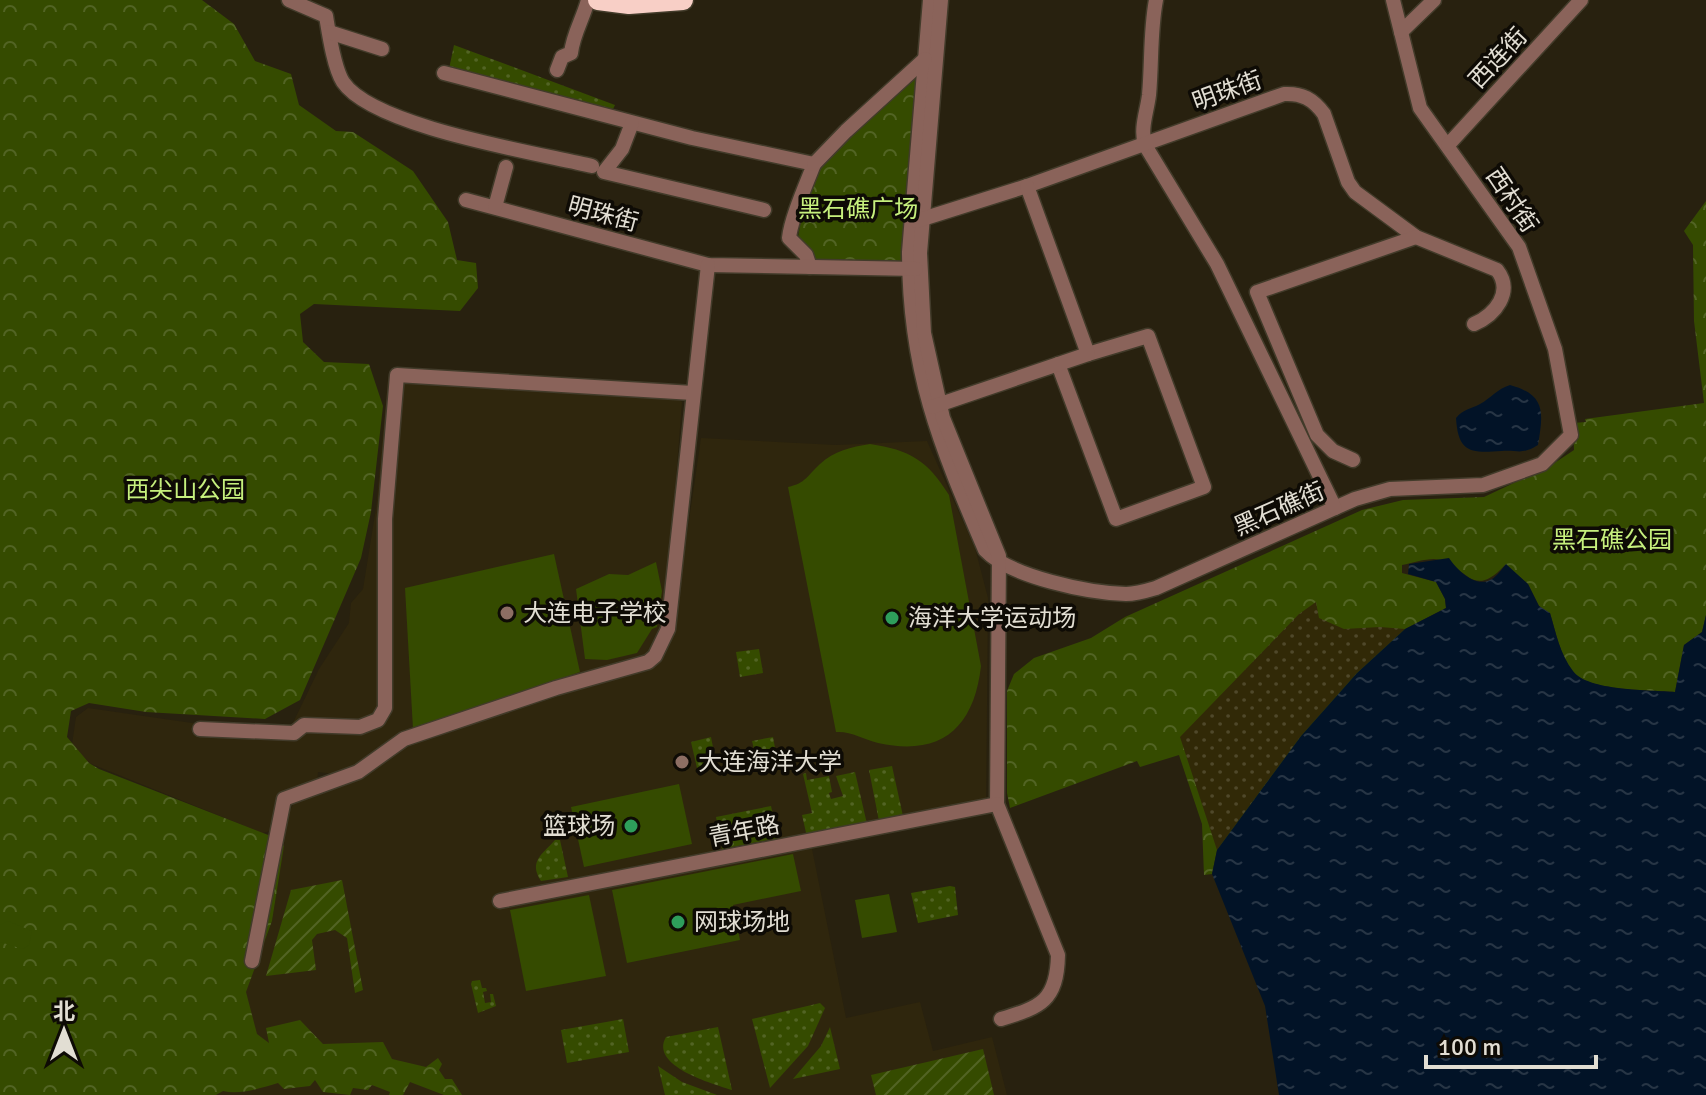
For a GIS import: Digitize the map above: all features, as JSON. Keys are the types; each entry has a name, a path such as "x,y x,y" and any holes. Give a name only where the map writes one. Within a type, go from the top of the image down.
{"highway":[{"path":"598,0 629,4 683,0"}],"street":[{"path":"289,0 326,16 343,82 368,104 416,125 592,166"},
{"path":"557,70 562,57 571,53 573,36 583,21 588,0"},
{"path":"930,0 913,336 949,465 985,550 1000,562 997,804 1058,955 1057,979 1050,995 1034,1009 1001,1019"},
{"path":"918,220 941,0"},
{"path":"1156,0 1152,18 1149,94 1142,135 1145,145 1217,264 1335,508"},
{"name":"西村街","path":"1393,0 1420,108 1519,247 1555,349 1571,435"},
{"path":"1401,32 1434,0"},
{"name":"西连街","path":"1448,145 1581,0"},
{"path":"329,32 382,49"},
{"path":"810,267 806,255 789,238 790,222 799,208 814,164 925,59"},
{"path":"444,73 632,123 814,164"},
{"name":"明珠街","path":"918,220 1027,186 1284,94 1297,93 1317,105 1324,114 1348,182 1355,192 1416,237 1497,270 1503,277 1502,299 1497,308 1488,318 1474,324"},
{"path":"632,123 622,149 604,172 764,210"},
{"path":"495,207 506,167"},
{"path":"1027,186 1088,354"},
{"name":"明珠街","path":"466,200 708,265 915,269"},
{"path":"1353,460 1333,451 1317,435 1257,292 1416,237"},
{"path":"252,961 284,799 358,772 404,739 556,688 648,662 655,656 668,629 708,265"},
{"path":"934,406 1058,364 1088,354 1148,336 1204,487 1116,519 1058,364"},
{"path":"200,729 294,733 304,725 360,727 378,720 385,708 385,519 397,375 693,393"},
{"name":"黑石礁街","path":"1000,562 1037,577 1089,590 1126,594 1141,592 1379,491 1483,485 1542,464 1571,435"},
{"name":"青年路","path":"500,901 997,804"}],"shaded area":[{"name":"大连电子学校","path":"388,377 431,384 674,396 682,402 668,582 661,626 647,658 580,673 413,729 389,741 357,768 343,775 318,772 317,783 293,791 274,830 262,833 89,763 72,744 76,717 88,708 192,723 291,727 319,669 349,623 351,603 363,589 376,508"},
{"name":"大连海洋大学","path":"701,438 836,445 927,441 975,548 988,598 986,813 812,849 846,1018 920,1002 933,1051 992,1037 1007,1095 216,1095 239,1009 272,921 289,812 295,801 403,744 560,690 657,665 673,630"}],"green space":[{"name":"西尖山公园","path":"0,0 202,0 234,24 255,61 291,74 299,105 336,131 353,132 413,171 448,222 457,260 476,263 478,288 460,311 314,304 300,314 303,342 324,362 369,364 383,406 371,512 361,558 300,700 265,719 146,712 89,703 71,711 67,737 89,763 99,769 276,838 284,846 272,921 246,992 257,1034 269,1043 266,1028 300,1020 323,1044 383,1042 392,1059 426,1067 438,1058 442,1064 439,1070 445,1079 452,1079 462,1095 444,1095 410,1082 403,1095 389,1095 390,1092 372,1085 368,1090 353,1088 350,1095 323,1092 315,1080 310,1086 284,1089 278,1083 243,1092 223,1091 216,1095 0,1095"},
{"path":"454,45 615,105 613,109 449,69"},
{"name":"黑石礁广场","path":"921,66 905,263 817,261 798,237 820,164"},
{"name":"黑石礁公园","path":"1706,201 1706,615 1702,632 1684,645 1675,692 1605,686 1580,678 1565,658 1550,613 1539,606 1528,584 1505,565 1493,576 1476,580 1445,561 1426,560 1402,565 1402,573 1436,582 1446,608 1405,629 1217,850 1212,874 1204,875 1202,824 1179,755 1140,767 1137,761 1010,808 1007,793 1007,691 1014,674 1034,658 1091,638 1125,617 1362,510 1403,500 1484,497 1550,466 1574,450 1573,423 1704,403 1694,321 1693,245 1684,231"},
{"name":"海洋大学运动场","path":"870,444 916,459 933,473 949,495 981,666 971,706 962,721 950,733 920,746 878,743 836,732 788,487 803,481 831,456"},
{"path":"554,554 580,672 413,729 405,588"},
{"path":"656,562 662,591 657,627 652,629 637,653 607,660 585,659 576,589 609,574 628,575"},
{"path":"759,649 763,673 740,677 736,652"},
{"path":"711,737 716,763 697,768 691,742"},
{"path":"773,737 776,753 756,757 752,741"},
{"path":"892,766 903,816 879,821 869,770"},
{"path":"855,772 867,824 807,837 802,815 812,813 803,774 806,773 807,780 829,776 831,799 843,796 836,776"},
{"name":"篮球场","path":"679,784 692,844 584,867 571,807"},
{"path":"771,806 778,838 722,849 716,817"},
{"path":"555,840 560,840 568,877 541,881 537,863"},
{"name":"网球场地","path":"793,854 801,891 733,905 740,940 627,963 612,890"},
{"path":"342,880 363,990 355,993 347,938 335,930 317,934 312,940 316,970 266,976 291,890"},
{"path":"955,887 958,915 918,923 911,893"},
{"path":"889,894 897,932 862,938 855,900"},
{"name":"篮球场","path":"589,895 606,976 526,991 510,910"},
{"path":"8,921 32,931 29,945 23,949 0,942 0,925"},
{"path":"480,980 482,988 487,991 483,992 485,1003 491,1002 490,994 493,994 496,1006 478,1013 471,984"},
{"path":"820,1003 825,1008 808,1046 770,1088 752,1019"},
{"path":"623,1019 629,1052 567,1063 561,1030"},
{"path":"718,1027 732,1090 674,1065 666,1057 663,1047 666,1037"},
{"path":"830,1027 840,1069 793,1079 821,1046"},
{"path":"983,1049 994,1095 876,1095 871,1075"},
{"path":"658,1066 682,1082 717,1095 665,1095"}],"sand":[{"path":"1316,602 1319,618 1344,629 1405,629 1357,673 1301,736 1217,850 1180,737 1299,614"}],"water":[{"path":"1510,385 1531,394 1540,407 1538,445 1520,451 1482,452 1468,449 1460,439 1456,418"},
{"path":"1449,558 1462,573 1480,582 1492,579 1506,564 1528,584 1539,606 1550,613 1562,650 1573,671 1580,678 1605,686 1675,692 1684,645 1702,632 1706,615 1706,1095 1279,1095 1265,1006 1212,874 1217,850 1301,736 1357,673 1405,629 1446,608 1436,582 1408,574 1409,564"}],"place":[{"name":"大连电子学校","path":"507,613"},
{"name":"海洋大学运动场","path":"892,618"},
{"name":"大连海洋大学","path":"682,762"},
{"name":"篮球场","path":"631,826"},
{"name":"网球场地","path":"678,922"}]}
